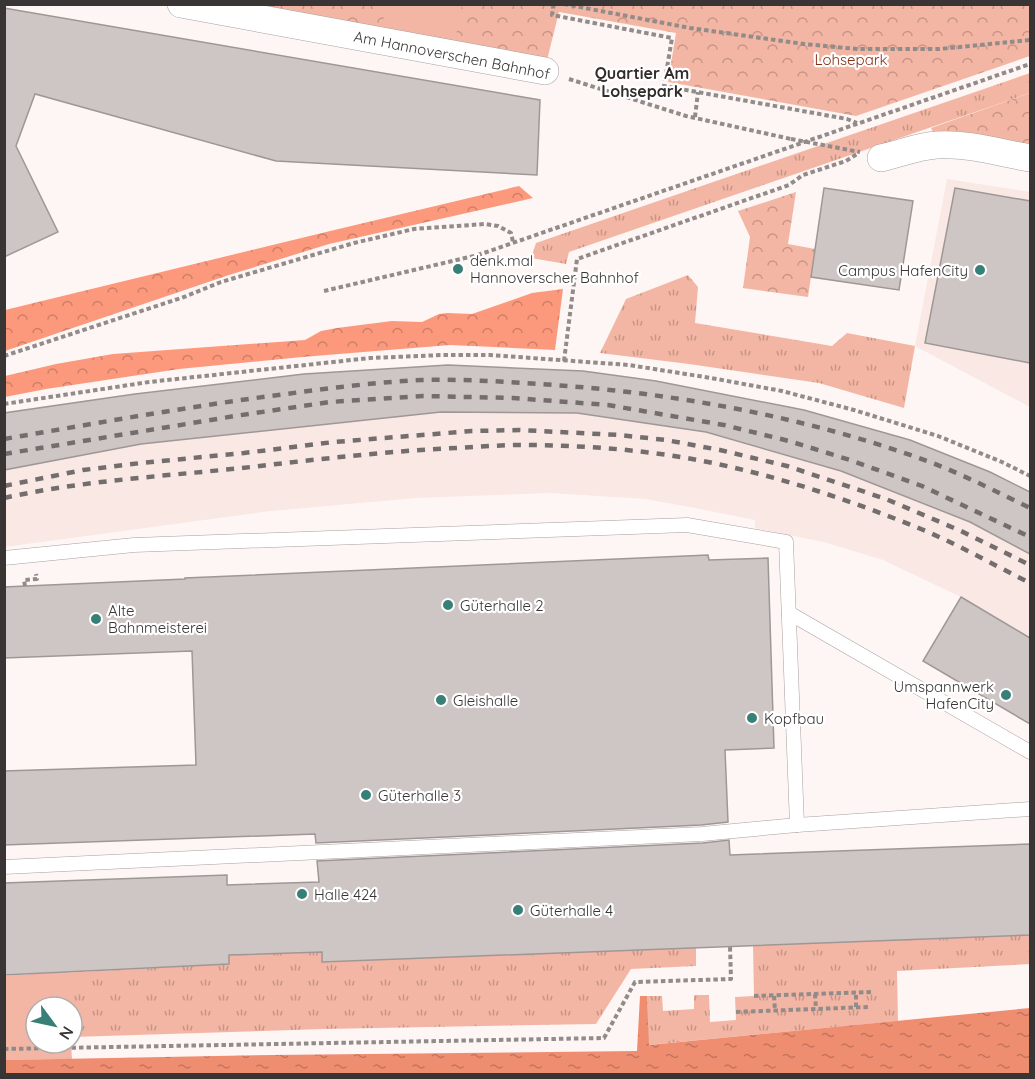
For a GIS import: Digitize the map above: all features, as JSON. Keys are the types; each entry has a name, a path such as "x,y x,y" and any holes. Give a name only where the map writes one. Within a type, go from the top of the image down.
{"street":[{"name":"Am Hannoverschen Bahnhof","path":"181,4 545,71"},
{"path":"871,155 935,145 952,145 1030,158"}],"lane":[{"path":"4,558 134,545 687,525 786,542 797,825"},
{"path":"789,613 1030,752"},
{"path":"4,867 702,834 1030,809"}],"path":[{"path":"554,4 552,15 672,38 664,86 847,119 859,124"},
{"path":"564,4 690,28 857,49 939,49 1030,40"},
{"path":"324,291 467,258 1030,64"},
{"name":"Am Hannoverschen Bahnhof","path":"545,71 686,116 871,155"},
{"path":"695,117 698,92"},
{"path":"564,361 578,259 789,185 803,176 871,155"},
{"path":"4,356 184,297 221,282 354,243 414,229 485,224 498,226 511,234 513,242"},
{"path":"4,404 149,382 369,358 490,355 629,366 782,391 938,436 1030,476"},
{"path":"25,586 24,580 37,579"},
{"path":"4,1049 604,1038 635,982 731,979 730,946"},
{"path":"754,996 871,992"},
{"path":"856,993 856,1007"},
{"path":"815,994 816,1009"},
{"path":"774,996 775,1011"},
{"path":"736,1012 868,1007"}],"shaded area":[{"name":"Campus HafenCity","path":"947,179 1030,192 1030,407 915,346"},
{"path":"448,365 583,371 656,381 804,410 911,440 990,472 1030,492 1030,638 961,597 883,560 824,542 755,528 755,520 645,499 551,493 416,498 271,511 5,547 4,413 135,394 304,374"}],"green space":[{"name":"Lohsepark","path":"261,4 1030,5 1030,56 856,116 668,82 676,33 559,12 547,60 261,6"},
{"path":"386,5 462,5 455,40 382,27"},
{"path":"1030,73 1030,93 569,252 566,264 531,258 536,243"},
{"path":"1030,93 1030,147 934,134 931,128"},
{"path":"519,186 533,198 329,244 229,275 5,351 5,310"},
{"path":"796,192 788,244 815,249 808,297 743,288 750,237 738,211"},
{"path":"688,275 698,287 695,323 832,346 847,333 915,346 904,408 819,383 600,353 626,299"},
{"path":"563,289 555,350 450,345 302,357 179,369 5,397 5,376 56,364 113,354 305,340 321,331 337,328 392,321 422,322 447,313 472,314 532,293"},
{"path":"1030,935 1030,964 897,971 898,1021 648,1045 647,996 662,996 663,1011 694,1009 694,995 709,995 710,1022 736,1020 735,997 754,996 753,945"},
{"path":"696,947 696,966 631,969 596,1024 84,1037 84,995 24,995 5,976 229,964 229,955 322,952 323,962"},
{"path":"68,972 69,995 24,995 24,1055 72,1055 72,1059 5,1060 5,976"}],"water":[{"path":"640,996 647,996 649,1045 1030,1008 1030,1074 5,1074 5,1060 637,1051"}],"building":[{"path":"4,8 540,100 537,175 276,161 35,94 16,146 58,232 4,257"},
{"path":"824,188 913,201 899,290 811,277"},
{"name":"Campus HafenCity","path":"955,188 1030,201 1030,363 925,343"},
{"path":"448,365 583,371 656,381 804,410 910,440 990,472 1030,492 1030,554 970,522 841,471 706,432 577,413 441,412 141,444 4,470 4,413 135,394 304,374"},
{"path":"708,555 709,560 768,558 774,748 725,750 728,822 316,843 315,834 4,845 4,771 196,765 192,651 4,658 4,587"},
{"name":"Umspannwerk HafenCity","path":"961,597 1030,638 1030,724 923,661"},
{"name":"Güterhalle 4","path":"729,840 730,855 1030,844 1030,935 322,962 322,952 229,955 229,964 4,975 4,883 227,875 227,885 319,882 317,861"}],"railway":[{"path":"4,439 215,404 371,384 438,380 538,384 649,395 745,410 792,421 885,446 930,462 1030,508"},
{"path":"4,454 330,402 423,396 513,398 608,405 724,425 789,441 850,460 922,486 1030,537"},
{"path":"4,486 83,470 334,442 472,431 520,430 619,435 666,440 787,466 886,499 961,531 1030,565"},
{"path":"4,498 96,483 405,451 512,445 613,449 668,455 733,467 797,484 935,535 1030,583"}],"place":[{"name":"denk.mal Hannoverscher Bahnhof","path":"458,269"},
{"name":"Campus HafenCity","path":"980,270"},
{"name":"Güterhalle 2","path":"448,605"},
{"name":"Alte Bahnmeisterei","path":"96,619"},
{"name":"Umspannwerk HafenCity","path":"1006,695"},
{"name":"Gleishalle","path":"441,700"},
{"name":"Kopfbau","path":"752,718"},
{"name":"Güterhalle 3","path":"366,795"},
{"name":"Halle 424","path":"302,894"},
{"name":"Güterhalle 4","path":"518,910"}],"district":[{"name":"Quartier Am Lohsepark","path":"642,82"}]}
